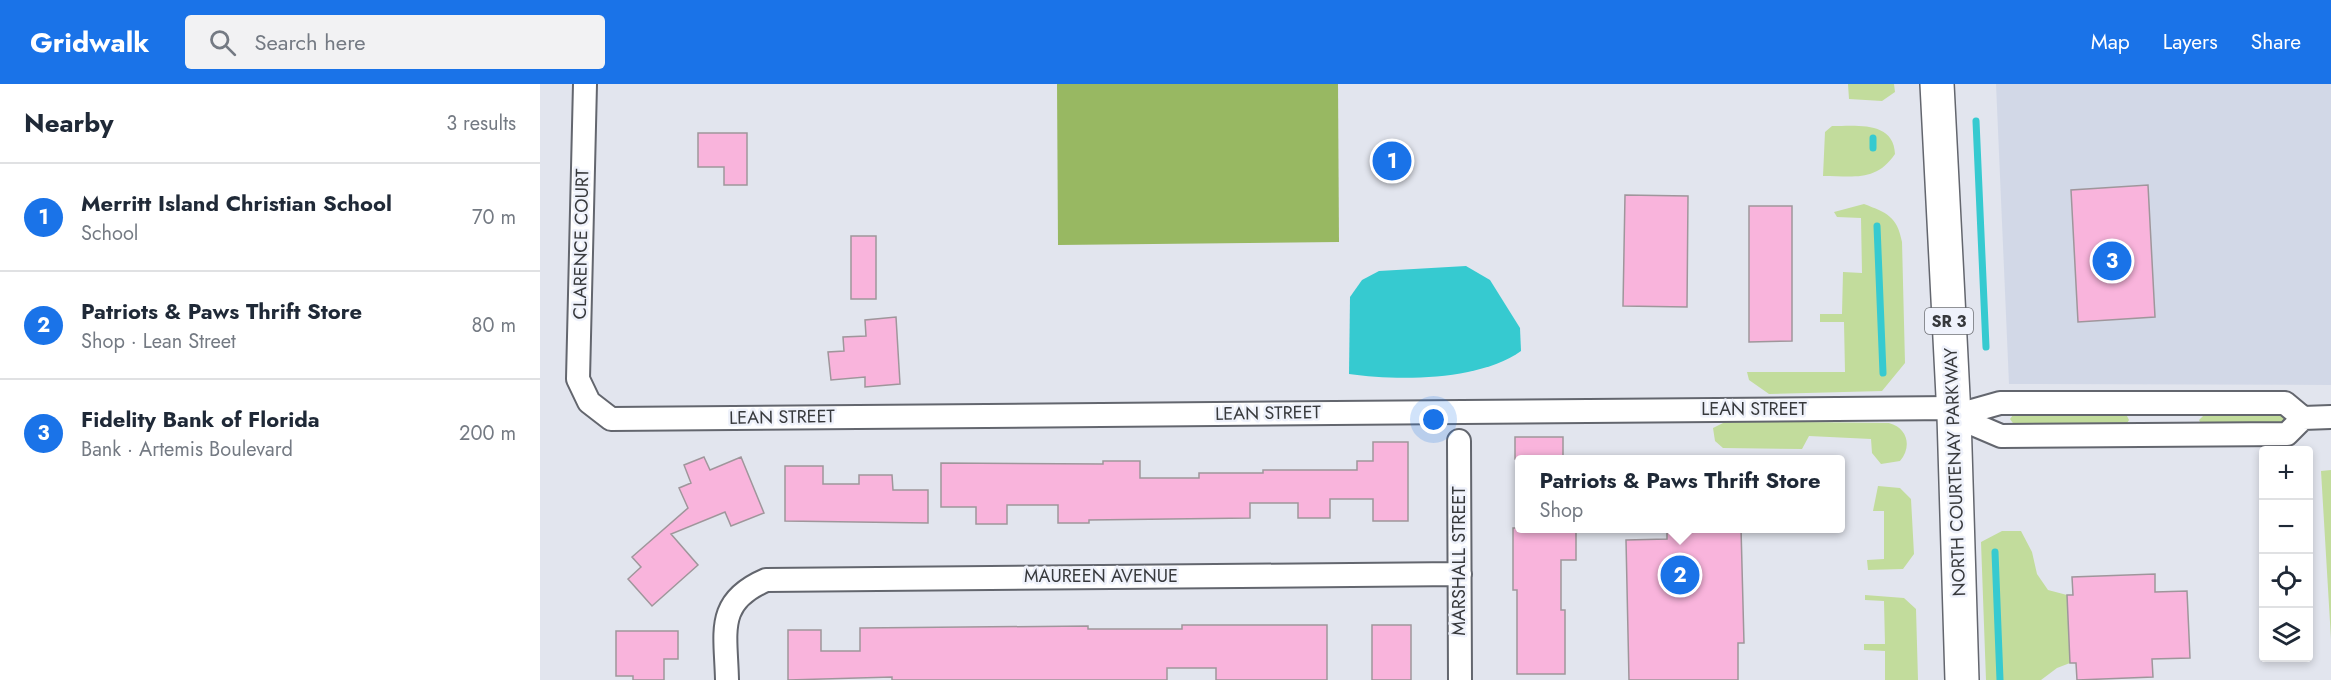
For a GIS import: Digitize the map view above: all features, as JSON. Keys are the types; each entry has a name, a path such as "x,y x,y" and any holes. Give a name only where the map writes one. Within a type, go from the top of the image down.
{"main road":[{"name":"NORTH COURTENAY PARKWAY","path":"1937,84 1954,412 1962,680"}],"street":[{"name":"CLARENCE COURT","path":"585,84 578,379 589,402"},
{"name":"LEAN STREET","path":"589,402 611,419 1954,412"},
{"path":"1954,412 2000,404 2285,404 2303,418 2331,417"},
{"path":"2175,404 2175,434"},
{"path":"1954,412 2001,436 2287,434 2303,418"},
{"name":"MARSHALL STREET","path":"1459,441 1460,680"},
{"name":"MAUREEN AVENUE","path":"727,680 726,621 732,604 745,589 766,580 786,578 1460,574"}],"shaded area":[{"path":"1996,84 2331,84 2331,385 2009,384"}],"green space":[{"path":"1057,84 1338,84 1339,242 1058,245"},
{"path":"1848,84 1894,84 1895,92 1882,101 1849,99"},
{"path":"1832,126 1863,126 1881,131 1893,143 1895,154 1888,163 1872,173 1854,176 1823,176 1825,132"},
{"path":"1864,204 1890,217 1900,233 1905,363 1882,391 1769,394 1749,380 1747,372 1845,372 1844,322 1820,322 1820,314 1842,314 1843,272 1862,273 1861,218 1837,217 1834,212"},
{"path":"2206,413 2291,415 2290,423 2201,424 2199,420"},
{"path":"2013,415 2121,415 2127,416 2129,420 2126,425 2015,426 2010,419"},
{"path":"1727,421 1889,423 1900,429 1907,444 1900,461 1881,464 1872,453 1871,439 1809,436 1802,449 1723,448 1715,441 1713,428"},
{"path":"2331,470 2331,639 2321,471"},
{"path":"1878,486 1900,488 1911,499 1914,554 1903,569 1868,570 1867,560 1884,559 1884,511 1873,511"},
{"path":"2002,531 2021,531 2032,552 2037,574 2048,590 2067,595 2070,663 2057,668 2041,680 1986,680 1981,542"},
{"path":"1865,595 1904,598 1916,609 1918,680 1885,680 1885,651 1864,650 1864,644 1885,644 1884,601 1865,600"}],"water":[{"path":"1466,266 1490,280 1520,328 1521,351 1504,361 1461,373 1414,378 1349,374 1350,297 1362,280 1379,271"}],"building":[{"path":"698,133 747,133 747,185 724,185 724,167 698,167"},
{"path":"2148,185 2155,317 2078,322 2071,190"},
{"path":"1625,195 1688,196 1687,307 1623,306"},
{"path":"1749,206 1792,206 1792,341 1749,342"},
{"path":"851,236 876,236 876,299 851,299"},
{"path":"896,317 900,384 865,387 865,377 831,380 828,352 844,351 843,337 866,336 865,320"},
{"path":"1515,437 1563,437 1563,455 1515,455"},
{"path":"1373,442 1408,442 1408,521 1373,521 1373,499 1330,499 1330,518 1298,518 1298,503 1250,503 1250,518 1089,520 1089,523 1058,523 1058,505 1007,505 1007,524 976,524 976,507 941,507 941,463 1103,464 1103,461 1140,461 1140,478 1199,478 1199,473 1357,470 1357,461 1373,461"},
{"path":"704,457 710,470 741,457 764,513 731,526 725,512 671,534 698,565 652,606 628,579 641,567 632,557 688,508 679,488 691,483 684,465"},
{"path":"785,466 823,466 823,484 859,484 859,475 892,475 893,490 928,490 928,523 785,521"},
{"path":"1513,528 1515,528 1515,533 1576,533 1576,560 1561,560 1561,610 1565,610 1565,674 1517,674 1517,590 1513,590"},
{"path":"1667,533 1741,533 1744,643 1738,643 1738,680 1629,680 1626,540 1667,539"},
{"path":"2155,574 2155,592 2187,591 2190,658 2152,659 2153,677 2077,680 2076,663 2070,663 2067,595 2073,595 2072,577"},
{"path":"1182,625 1327,625 1327,680 1216,680 1216,668 1167,668 1167,680 892,680 892,677 788,680 788,630 821,630 821,651 860,651 860,628 1088,626 1088,629 1182,629"},
{"path":"1372,625 1411,625 1411,680 1372,680"},
{"path":"616,631 678,631 678,659 664,659 664,680 633,680 633,676 616,676"}],"waterway":[{"path":"1976,121 1986,347"},
{"path":"1873,138 1873,148"},
{"path":"1877,226 1883,373"},
{"path":"1995,552 2000,680"}],"place":[{"name":"Merritt Island Christian School","path":"1392,161"},
{"name":"Fidelity Bank of Florida","path":"2112,261"},
{"name":"Patriots & Paws Thrift Store","path":"1680,575"}]}
